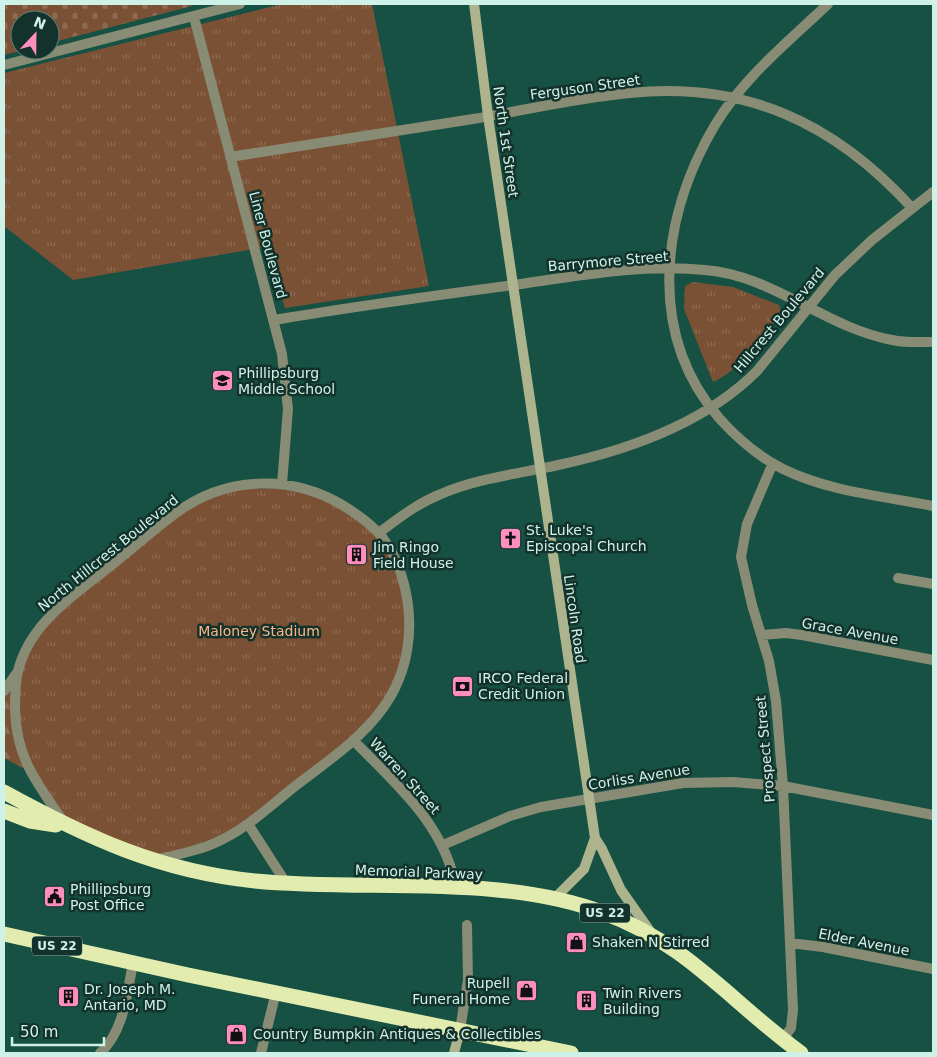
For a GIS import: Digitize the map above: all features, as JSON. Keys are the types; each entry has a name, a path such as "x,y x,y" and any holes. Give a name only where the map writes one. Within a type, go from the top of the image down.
{"highway":[{"name":"Memorial Parkway","path":"4,792 67,827 152,860 214,875 286,883 456,888 522,893 555,898 603,912 652,935 705,971 782,1040 801,1053"},
{"path":"4,811 30,820 67,827"},
{"name":"US 22","path":"4,934 133,963 571,1053"}],"main road":[{"name":"North 1st Street","path":"474,4 488,116 513,285"},
{"name":"Lincoln Road","path":"513,285 595,838 621,890 652,935"},
{"name":"Lincoln Road","path":"555,898 584,869 595,838"},
{"path":"454,1053 460,1030"}],"street":[{"path":"4,65 240,4"},
{"path":"828,4 776,54 735,98 716,124 697,159 673,234 669,269 669,302 677,344 696,387 710,407 744,442 773,463 823,485 933,506"},
{"name":"Liner Boulevard","path":"194,17 274,320 283,362 288,409 282,484"},
{"name":"Ferguson Street","path":"230,157 628,93 691,92 735,98 773,109 827,136 860,159 912,208"},
{"name":"Hillcrest Boulevard","path":"380,532 407,512 440,494 464,485 539,469 630,445 690,419 710,407 742,385 752,375 808,307 847,264 933,192"},
{"name":"Barrymore Street","path":"274,320 630,270 705,270 744,278 841,323 880,338 902,342 933,342"},
{"name":"Prospect Street","path":"773,463 747,524 742,546 744,577 762,634 776,701 783,786 793,1020 791,1028 782,1040"},
{"name":"North Hillcrest Boulevard","path":"4,691 17,674 27,647 46,619 178,512 223,489 261,482 282,484 321,494 354,512 380,532 391,547 402,574 408,607 409,638 404,664 395,688 376,718 353,740 248,824 216,843 179,855 152,860"},
{"path":"898,578 933,584"},
{"name":"Grace Avenue","path":"762,634 786,633 802,635 933,660"},
{"name":"North Hillcrest Boulevard","path":"17,674 15,714 21,750 35,781 67,827"},
{"name":"Warren Street","path":"353,740 414,803 443,844 454,874 456,888"},
{"name":"Corliss Avenue","path":"443,844 525,811 683,782 733,782 783,786 933,815"},
{"path":"248,824 286,883"},
{"path":"460,1030 468,980 467,925"},
{"name":"Elder Avenue","path":"790,943 823,947 933,969"},
{"path":"100,1053 108,1044 120,1021 133,963"},
{"path":"261,1053 276,992"}],"green space":[{"path":"4,4 191,4 192,6 60,40 60,10 10,10 10,54 4,55"},
{"path":"282,4 372,4 429,286 285,308 266,247 73,280 4,226 4,73"},
{"path":"693,282 733,287 779,305 782,314 742,361 713,382 684,309 685,286"},
{"name":"Maloney Stadium","path":"304,488 380,532 402,574 407,652 376,718 238,830 152,860 85,835 55,809 21,750 17,674 35,633 157,528 223,489"},
{"path":"17,682 36,775 4,758 4,694"}],"place":[{"name":"Phillipsburg Middle School","path":"222,381"},
{"name":"St. Luke's Episcopal Church","path":"510,538"},
{"name":"Jim Ringo Field House","path":"357,555"},
{"name":"IRCO Federal Credit Union","path":"462,686"},
{"name":"Phillipsburg Post Office","path":"54,897"},
{"name":"Shaken N Stirred","path":"576,942"},
{"name":"Rupell Funeral Home","path":"526,991"},
{"name":"Dr. Joseph M. Antario, MD","path":"68,997"},
{"name":"Twin Rivers Building","path":"587,1001"},
{"name":"Country Bumpkin Antiques & Collectibles","path":"237,1034"}]}
